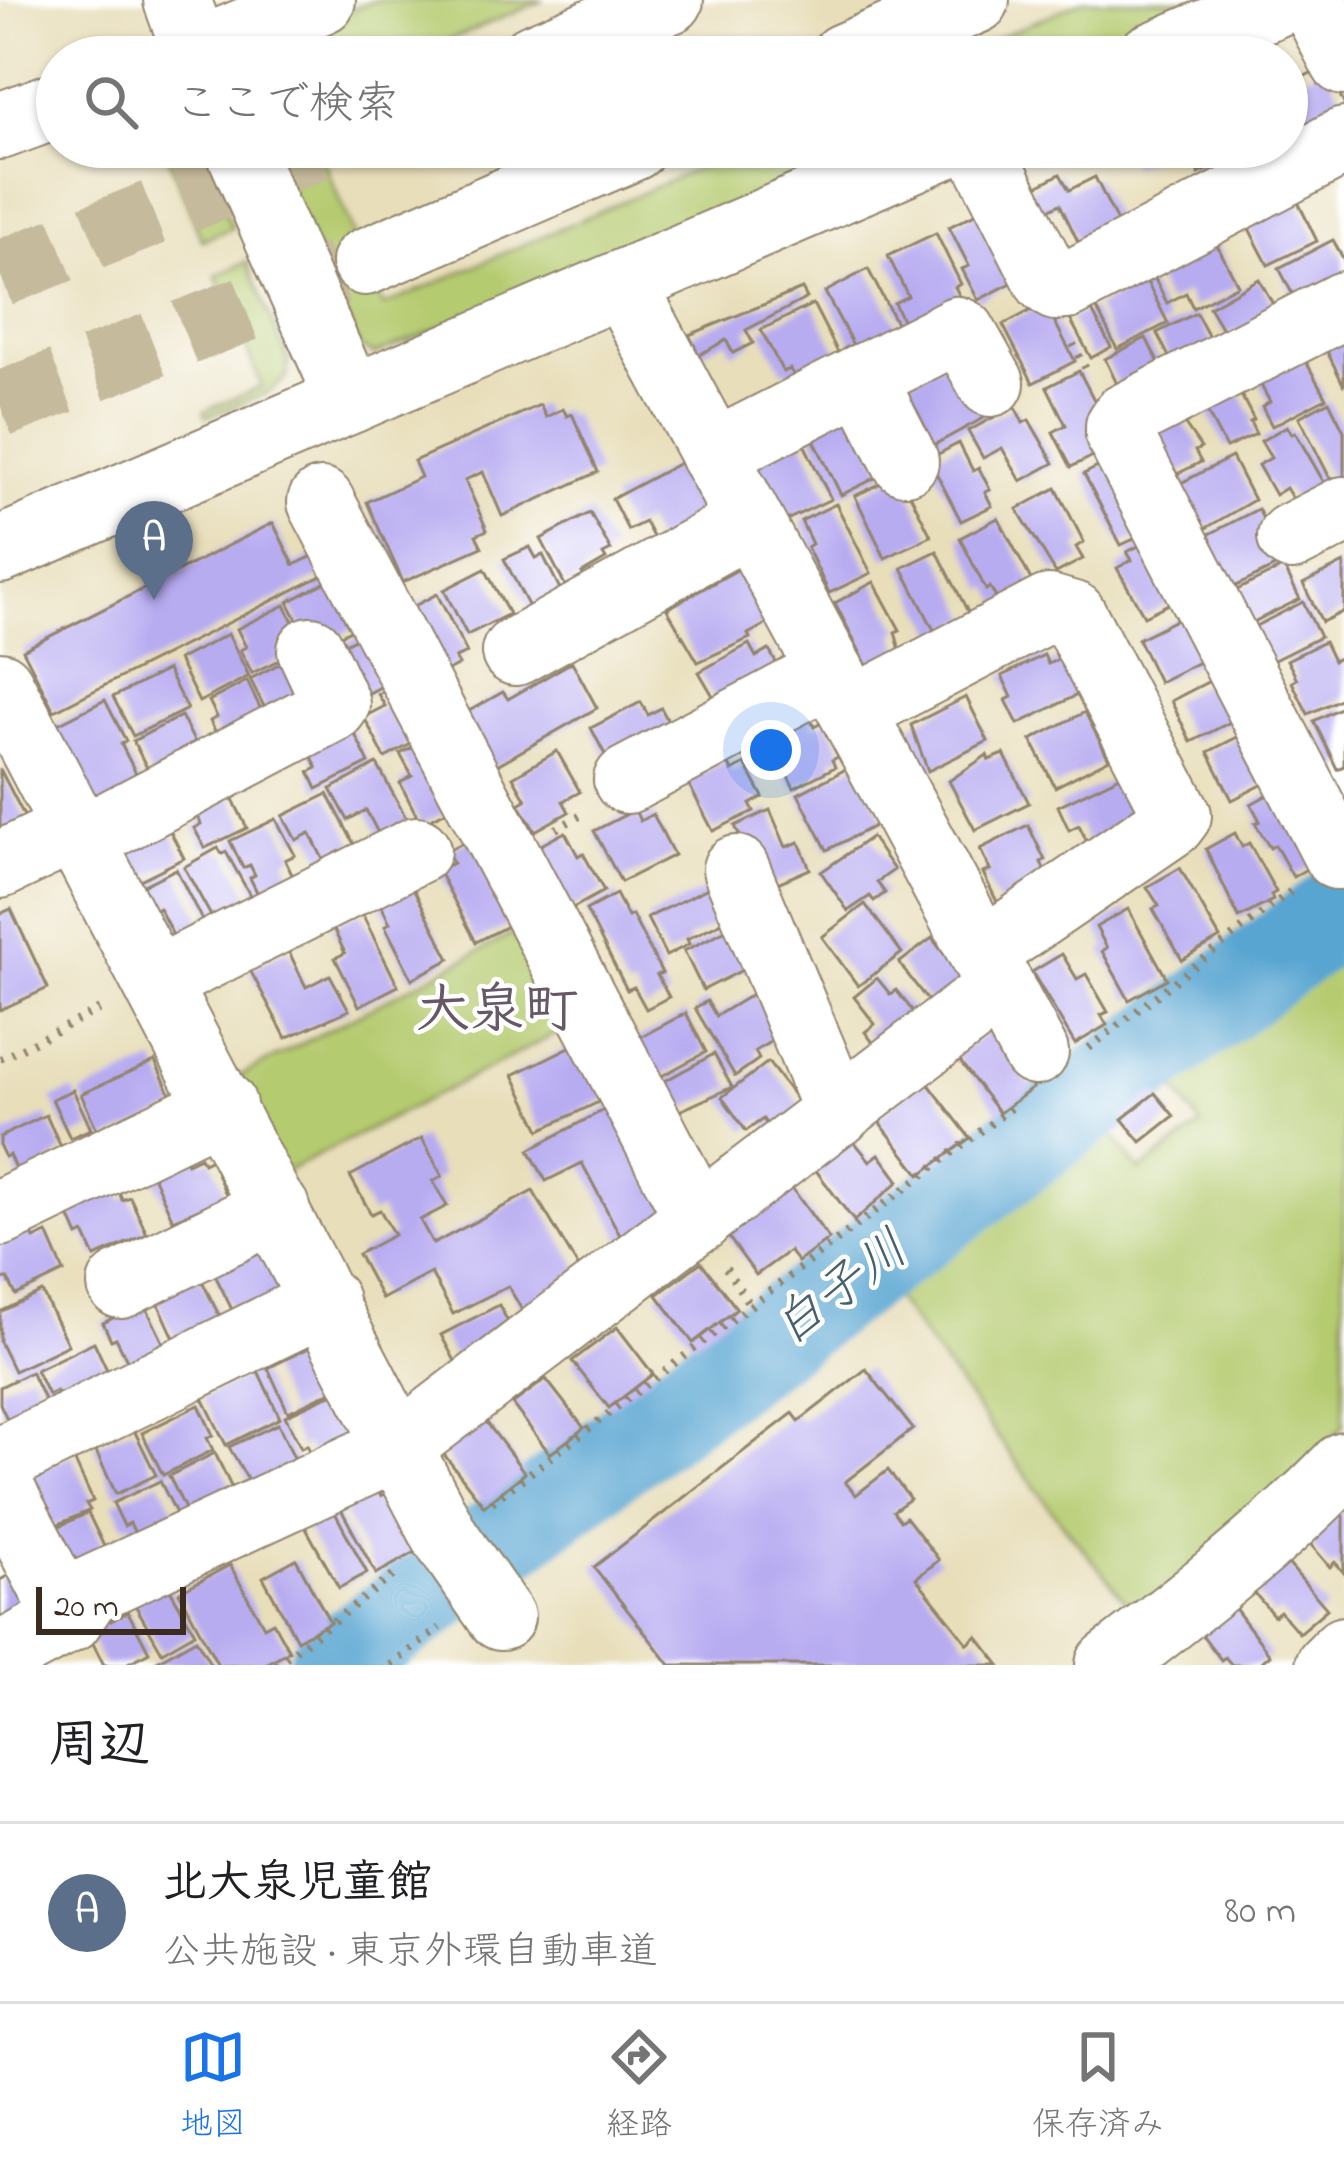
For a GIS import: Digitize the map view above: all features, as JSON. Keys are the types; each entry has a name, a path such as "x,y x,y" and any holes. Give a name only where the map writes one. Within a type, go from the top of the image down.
{"main road":[{"path":"208,36 322,0"},
{"path":"583,36 670,0"},
{"path":"892,36 976,0"},
{"path":"1199,36 1284,0"},
{"path":"1312,0 1344,62"},
{"path":"0,126 36,113"},
{"path":"1308,160 1344,141"},
{"path":"247,168 350,400"},
{"path":"364,262 584,168"},
{"path":"0,550 892,168"},
{"path":"991,168 1048,281 1056,287 1067,286 1292,168"},
{"path":"623,285 1046,1068"},
{"path":"1337,856 1119,426 1125,417 1344,305"},
{"path":"713,454 957,330 991,382"},
{"path":"862,377 905,461"},
{"path":"321,502 699,1219"},
{"path":"515,652 750,522"},
{"path":"0,1656 69,1619 88,1591 398,1447 838,1113 991,970 1172,823 1177,808 1073,615 1049,608 627,780"},
{"path":"0,865 78,835 333,708 336,704 310,650"},
{"path":"0,685 446,1538 501,1617"},
{"path":"155,981 417,850"},
{"path":"736,868 838,1113"},
{"path":"0,1213 223,1105"},
{"path":"121,1285 276,1208"},
{"path":"0,1460 325,1301"},
{"path":"1109,1665 1221,1579 1344,1465"},
{"path":"0,1487 69,1619"},
{"path":"1329,1665 1344,1650"}],"path":[{"path":"1056,287 1053,302 1119,426"},
{"path":"508,856 615,796 627,780"},
{"path":"276,1665 748,1304 1046,1068 1337,856"},
{"path":"0,1059 155,981"}],"green space":[{"path":"374,0 544,0 459,36 289,36"},
{"path":"1084,0 1224,0 1144,36 1002,36"},
{"path":"173,168 206,168 232,228 202,240"},
{"path":"279,168 327,168 383,306 699,168 822,168 374,355 360,347"},
{"path":"247,262 288,360 287,378 266,394 206,417 204,411 262,387 216,275"},
{"path":"528,926 577,1023 281,1174 234,1079"},
{"path":"1344,951 1344,1425 1288,1491 1139,1617 1050,1508 892,1294 1109,1130 1140,1171 1201,1126 1173,1085"}],"building":[{"path":"1325,66 1344,104 1344,121 1308,138 1308,74"},
{"path":"1221,168 1245,168 1226,178"},
{"path":"1060,174 1069,190 1095,177 1121,230 1082,250 1060,204 1038,215 1026,192"},
{"path":"1296,198 1317,241 1268,265 1246,223"},
{"path":"993,205 1027,275 978,300 962,269 969,266 949,227"},
{"path":"936,233 961,284 955,287 964,304 911,338 894,303 908,296 888,256"},
{"path":"1211,234 1238,285 1193,308 1186,293 1167,303 1153,275"},
{"path":"1333,240 1344,260 1344,278 1302,313 1279,268"},
{"path":"868,269 905,340 862,362 825,292"},
{"path":"1259,279 1283,322 1225,334 1209,307"},
{"path":"1147,282 1168,323 1117,349 1096,307"},
{"path":"802,289 807,298 746,330 753,343 733,353 726,340 699,355 689,335"},
{"path":"1045,303 1075,361 1033,383 1003,325"},
{"path":"813,304 847,370 803,392 790,369 783,372 761,330"},
{"path":"1091,309 1111,347 1091,358 1070,319"},
{"path":"1196,313 1219,356 1170,359 1157,333"},
{"path":"1344,330 1344,386 1322,341"},
{"path":"1146,338 1170,385 1119,388 1105,359"},
{"path":"957,354 989,415 921,452 901,385"},
{"path":"1305,360 1326,398 1272,426 1262,407 1270,402 1256,376"},
{"path":"1079,371 1117,444 1071,467 1053,432 1066,425 1047,387"},
{"path":"1238,389 1256,434 1226,448 1204,406"},
{"path":"1329,401 1344,431 1344,495 1340,498 1299,417"},
{"path":"540,405 546,417 563,409 567,416 572,414 598,472 502,516 483,472 465,480 487,530 476,535 482,547 403,582 367,502 421,477 414,461"},
{"path":"853,406 885,473 841,495 808,428"},
{"path":"1015,406 1023,423 1029,420 1054,463 1021,481 1002,448 983,458 968,431"},
{"path":"1181,419 1201,448 1195,451 1201,462 1173,476 1139,440"},
{"path":"1287,426 1329,491 1299,509 1286,488 1275,495 1258,465 1271,458 1261,441"},
{"path":"801,438 831,499 780,523 751,463"},
{"path":"959,443 973,471 979,468 992,506 961,521 929,459"},
{"path":"1120,456 1157,528 1121,545 1084,474"},
{"path":"691,457 722,515 659,548 645,522 628,530 612,499"},
{"path":"1232,457 1254,500 1201,531 1177,485"},
{"path":"900,474 931,536 885,558 855,496"},
{"path":"1056,488 1084,542 1076,547 1083,559 1056,573 1017,509"},
{"path":"836,504 871,573 829,593 807,547 812,544 801,521"},
{"path":"1258,509 1285,562 1230,589 1204,537"},
{"path":"590,513 611,550 603,554 606,559 582,573 585,577 566,587 541,539"},
{"path":"998,518 1035,587 1000,605 990,587 986,590 960,538"},
{"path":"273,523 294,565 317,554 327,573 54,711 23,650"},
{"path":"1160,535 1190,593 1144,616 1117,568 1132,560 1127,552"},
{"path":"530,547 536,558 543,555 561,591 532,613 504,559"},
{"path":"937,551 971,618 937,636 902,568"},
{"path":"1344,563 1344,611 1322,622 1303,584"},
{"path":"744,566 775,619 748,634 750,638 698,662 667,609"},
{"path":"1284,567 1300,599 1243,627 1227,595"},
{"path":"485,569 509,614 467,635 444,590"},
{"path":"347,571 372,618 332,640 305,635 288,602"},
{"path":"874,582 900,630 895,632 900,650 867,666 835,603"},
{"path":"437,594 467,653 455,658 459,665 430,680 403,612"},
{"path":"1303,602 1320,637 1260,667 1244,632"},
{"path":"285,605 303,642 295,652 252,673 240,650 246,647 237,629"},
{"path":"1200,608 1221,651 1159,682 1138,639"},
{"path":"378,626 403,675 363,696 327,654"},
{"path":"228,634 249,676 199,702 178,660"},
{"path":"1324,642 1333,661 1340,658 1344,666 1344,697 1308,714 1287,660"},
{"path":"749,644 756,657 769,650 784,677 723,713 699,672"},
{"path":"300,653 318,688 274,726 250,679"},
{"path":"1044,655 1048,664 1061,658 1079,694 1018,724 1006,700 1012,697 1002,676"},
{"path":"572,662 597,708 490,769 460,716 503,692 508,699"},
{"path":"167,670 187,709 133,736 113,697"},
{"path":"1231,670 1252,711 1191,742 1171,701"},
{"path":"407,679 435,731 385,758 364,717 385,706 378,694"},
{"path":"247,681 270,728 225,751 210,721 217,717 209,701"},
{"path":"966,697 988,741 928,771 911,725"},
{"path":"105,700 146,793 102,814 52,727"},
{"path":"641,702 648,715 661,708 676,736 613,770 591,728"},
{"path":"1344,706 1344,766 1337,769 1314,721"},
{"path":"1085,712 1109,759 1055,787 1031,740"},
{"path":"809,715 814,727 827,720 844,754 832,760 835,767 794,788 768,737"},
{"path":"181,716 205,762 157,787 133,741"},
{"path":"349,722 369,763 317,789 309,772 317,768 308,747"},
{"path":"1259,726 1283,774 1232,800 1208,752"},
{"path":"432,738 452,808 421,824 400,783 412,776 400,754"},
{"path":"557,751 580,792 563,801 569,812 535,831 519,804 526,800 513,777"},
{"path":"1004,754 1029,803 975,830 949,781 987,755 989,760"},
{"path":"727,760 732,771 745,764 763,797 750,804 754,811 713,831 687,781"},
{"path":"377,764 414,833 386,848 366,810 348,820 331,789"},
{"path":"856,764 884,821 827,850 798,794"},
{"path":"0,769 34,835 0,852"},
{"path":"1122,775 1139,812 1089,846 1079,825 1069,830 1058,806"},
{"path":"1287,784 1318,862 1293,877 1275,845 1270,848 1255,823 1260,821 1251,804"},
{"path":"227,787 247,828 205,848 194,828 201,824 191,804"},
{"path":"328,794 362,859 331,875 310,833 296,840 283,816"},
{"path":"635,810 640,821 653,814 674,855 621,882 594,831"},
{"path":"770,810 786,847 799,842 810,869 766,888 735,826"},
{"path":"276,819 295,855 285,860 297,885 262,902 250,878 255,875 250,865 243,868 230,841"},
{"path":"165,821 184,858 132,884 113,848"},
{"path":"1028,825 1045,860 1041,862 1045,872 999,906 983,873 990,870 980,849"},
{"path":"565,832 604,891 571,909 530,851"},
{"path":"482,833 525,917 476,942 438,870 453,863 447,851"},
{"path":"1235,833 1242,847 1249,843 1276,892 1271,895 1273,900 1239,918 1206,849"},
{"path":"871,837 894,870 877,882 885,893 874,901 870,896 848,911 821,872"},
{"path":"218,848 226,852 255,904 216,925 184,867"},
{"path":"1180,868 1220,938 1182,960 1153,909 1159,906 1147,887"},
{"path":"176,869 211,938 182,953 159,908 152,912 140,887"},
{"path":"412,886 450,959 412,979 385,926 390,923 380,903"},
{"path":"708,888 724,921 687,939 689,944 666,956 647,918"},
{"path":"616,894 662,973 657,975 669,997 646,1009 634,987 627,990 586,910"},
{"path":"865,904 902,953 858,986 822,937"},
{"path":"11,909 48,988 0,1010 0,914"},
{"path":"1128,909 1167,979 1129,1000 1102,951 1107,948 1096,927"},
{"path":"361,912 398,986 359,1006 335,958 345,953 332,926"},
{"path":"736,925 754,964 703,990 684,951"},
{"path":"932,938 967,984 934,1009 899,963"},
{"path":"288,950 306,987 330,975 349,1010 286,1038 250,970"},
{"path":"1062,954 1077,979 1086,974 1108,1012 1101,1015 1107,1025 1075,1044 1032,972"},
{"path":"877,978 890,994 896,990 927,1029 886,1060 865,1032 875,1024 854,997"},
{"path":"754,993 780,1036 755,1051 759,1059 735,1076 695,1008 707,1001 716,1016"},
{"path":"686,1013 706,1052 656,1079 635,1040"},
{"path":"989,1031 1033,1088 999,1113 956,1056"},
{"path":"582,1041 609,1097 540,1130 513,1075"},
{"path":"714,1054 732,1087 677,1112 661,1083"},
{"path":"155,1061 177,1108 102,1141 81,1094"},
{"path":"768,1062 809,1116 777,1139 763,1119 746,1131 722,1097"},
{"path":"924,1078 970,1138 920,1175 877,1119"},
{"path":"73,1090 91,1129 70,1138 52,1099"},
{"path":"1155,1093 1174,1116 1141,1142 1122,1119"},
{"path":"613,1105 684,1210 623,1241 582,1163 546,1181 529,1150"},
{"path":"46,1115 63,1151 23,1186 9,1155 5,1157 0,1147 0,1137"},
{"path":"422,1138 442,1176 433,1181 447,1206 420,1220 433,1244 533,1191 590,1287 532,1327 508,1286 453,1314 431,1273 382,1299 358,1254 394,1235 380,1210 371,1214 350,1176"},
{"path":"852,1139 870,1161 879,1154 899,1181 854,1221 811,1164"},
{"path":"200,1157 203,1163 211,1159 227,1197 173,1220 153,1176 185,1158 187,1163"},
{"path":"783,1176 829,1239 798,1262 789,1251 756,1275 724,1231"},
{"path":"118,1188 122,1200 130,1197 147,1234 95,1257 84,1233 78,1236 67,1211"},
{"path":"31,1231 34,1239 47,1233 64,1272 16,1295 8,1279 0,1279 0,1246"},
{"path":"266,1246 294,1305 242,1330 213,1271"},
{"path":"701,1262 737,1309 693,1343 657,1295"},
{"path":"199,1275 220,1317 175,1340 155,1296"},
{"path":"42,1292 68,1345 14,1371 0,1342 0,1312"},
{"path":"144,1303 172,1361 136,1378 103,1323"},
{"path":"499,1305 518,1341 455,1361 441,1335"},
{"path":"617,1327 653,1374 609,1408 572,1361"},
{"path":"94,1342 108,1372 68,1415 56,1391 48,1395 36,1370"},
{"path":"315,1345 336,1389 288,1412 268,1368"},
{"path":"866,1369 913,1429 845,1482 856,1495 888,1470 910,1499 893,1511 900,1521 906,1517 939,1560 916,1578 968,1644 977,1636 1000,1665 670,1665 594,1567 793,1413 799,1421"},
{"path":"258,1371 280,1418 226,1445 203,1398"},
{"path":"31,1372 53,1418 15,1436 0,1404 0,1387"},
{"path":"546,1379 584,1428 550,1454 512,1404"},
{"path":"345,1388 369,1448 319,1471 285,1416"},
{"path":"199,1405 213,1435 207,1438 213,1450 163,1475 142,1433"},
{"path":"481,1415 525,1473 484,1506 439,1448"},
{"path":"278,1424 300,1470 255,1492 229,1447"},
{"path":"133,1428 156,1475 116,1494 94,1447"},
{"path":"215,1453 236,1497 190,1519 169,1476"},
{"path":"72,1455 93,1501 86,1504 90,1510 52,1527 29,1475"},
{"path":"373,1480 381,1496 394,1489 425,1547 376,1574 336,1500"},
{"path":"160,1481 178,1517 142,1548 113,1503"},
{"path":"1333,1504 1344,1516 1344,1573 1335,1562 1330,1567 1300,1532"},
{"path":"331,1505 367,1573 339,1588 302,1521"},
{"path":"88,1513 114,1567 69,1588 43,1534"},
{"path":"1279,1553 1327,1609 1299,1633 1280,1611 1274,1616 1245,1582"},
{"path":"296,1559 330,1622 297,1640 263,1577"},
{"path":"29,1565 42,1588 0,1644 0,1580"},
{"path":"230,1565 264,1627 273,1622 289,1651 264,1665 218,1665 179,1592"},
{"path":"167,1584 195,1633 162,1652 134,1603"},
{"path":"1228,1599 1270,1655 1258,1665 1221,1660 1194,1624"},
{"path":"128,1612 149,1652 124,1665 104,1665 85,1628"},
{"path":"196,1639 211,1665 150,1665"}],"waterway":[{"name":"白子川","path":"334,1665 1344,907"}],"tunnel":[{"path":"0,274 265,168"},
{"path":"0,405 365,262"}],"place":[{"name":"北大泉児童館","path":"154,600"}],"district":[{"name":"大泉町","path":"497,1007"}]}
